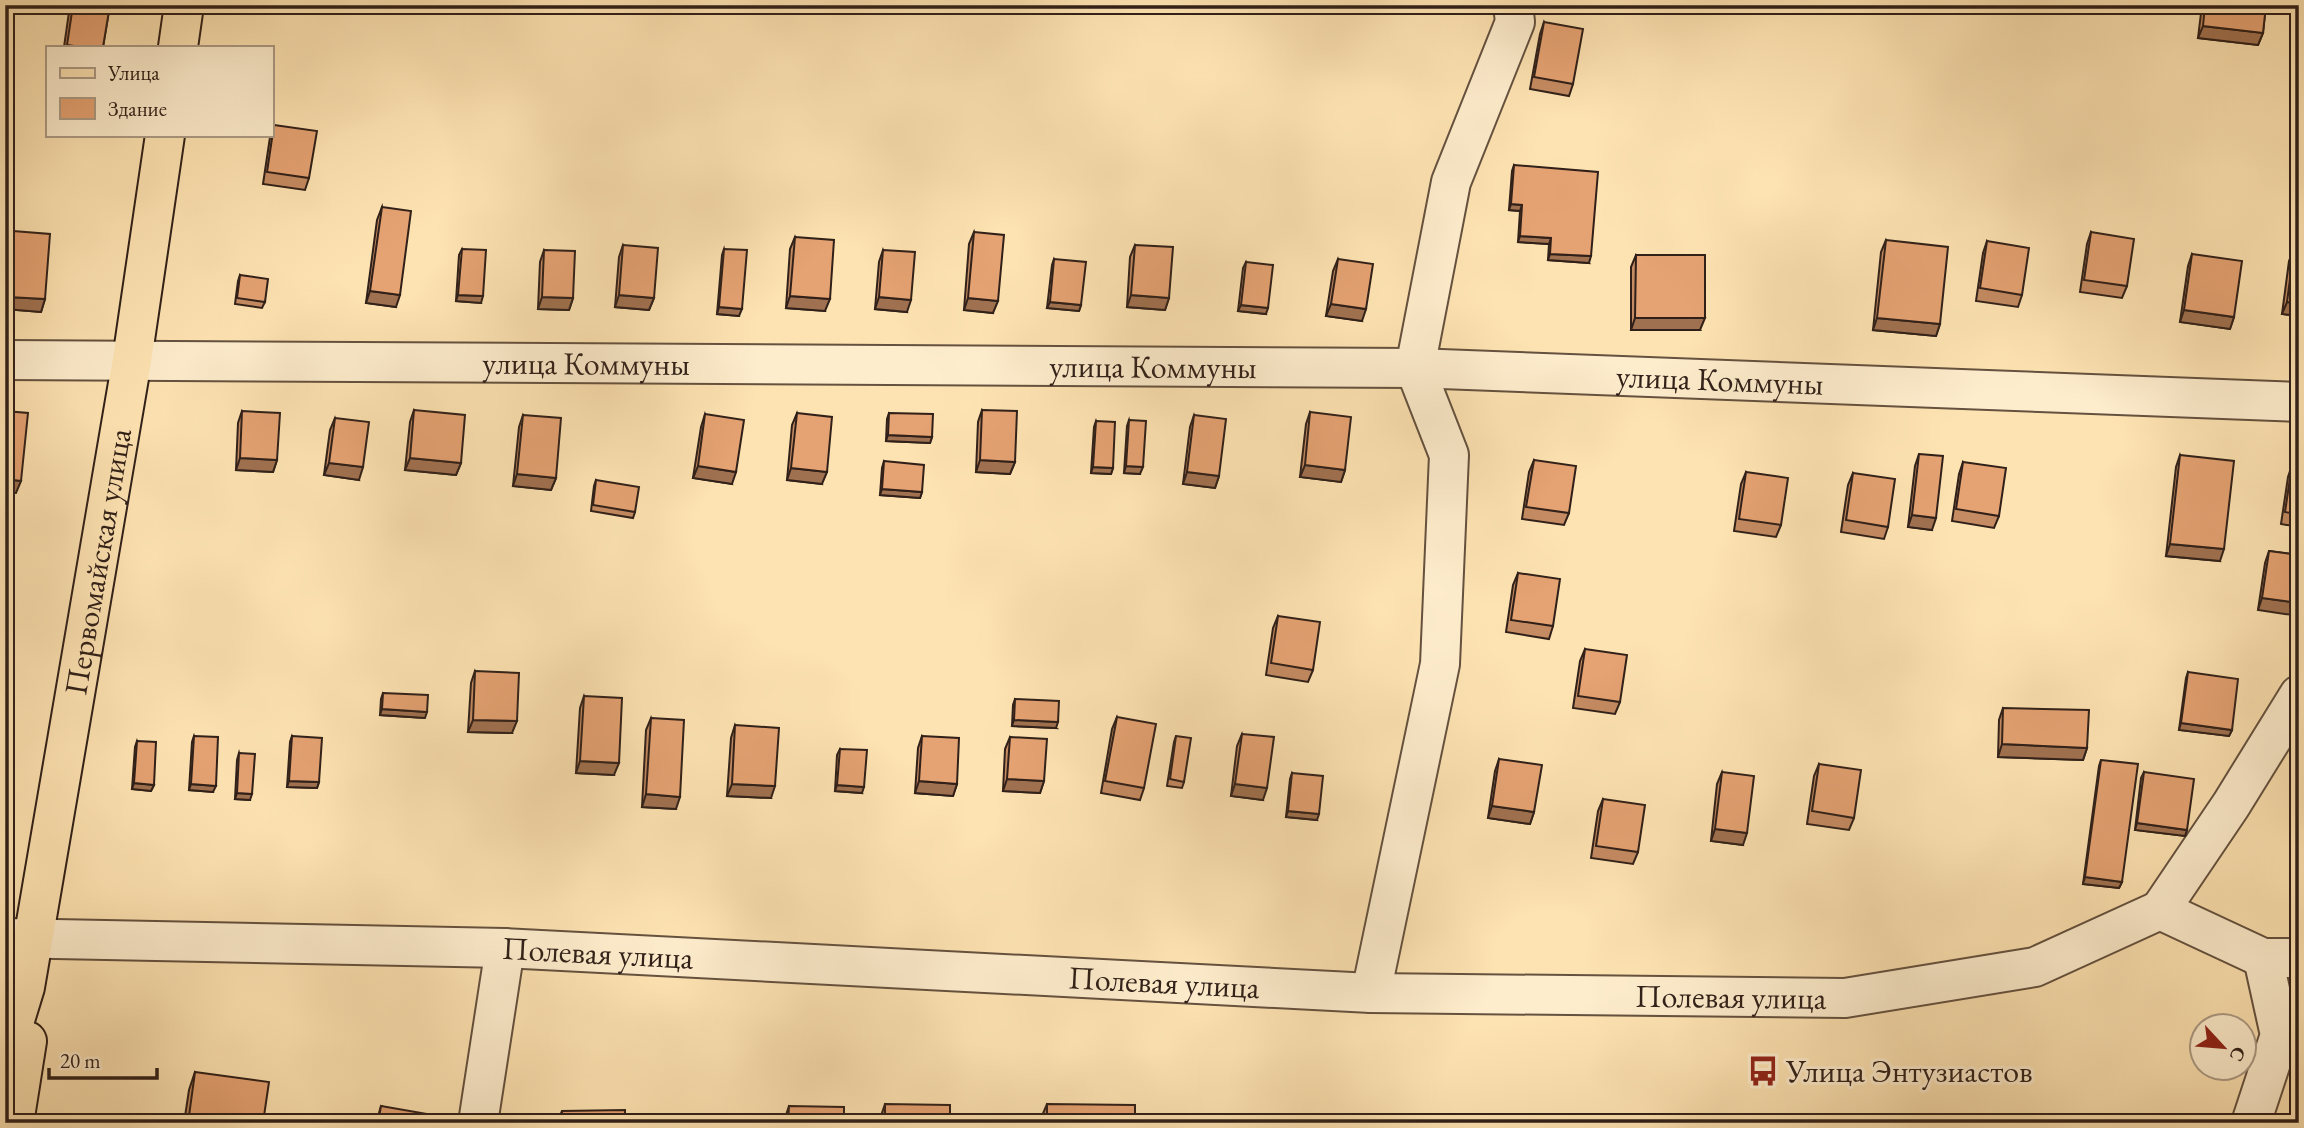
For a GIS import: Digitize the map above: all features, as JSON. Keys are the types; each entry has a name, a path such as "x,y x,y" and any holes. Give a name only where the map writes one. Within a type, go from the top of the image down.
{"main road":[{"path":"178,46 184,5"},
{"name":"Первомайская улица","path":"15,1123 29,1028 19,939 132,360 165,136"},
{"name":"Первомайская улица","path":"5,1069 13,1023 25,987"}],"street":[{"path":"1371,993 1440,664 1449,455 1415,368 1451,182 1515,22 1513,5"},
{"name":"улица Коммуны","path":"5,360 1415,368 2299,402"},
{"path":"2251,1123 2280,1035 2281,958 2160,910 2231,805 2299,695"},
{"name":"Полевая улица","path":"19,939 505,948 1371,993 1845,998 2035,967 2160,910"},
{"path":"478,1123 505,948"}],"building":[{"path":"73,5 110,5 103,46 67,45"},
{"path":"2205,5 2266,5 2263,33 2203,26"},
{"path":"1544,22 1583,29 1573,84 1534,77"},
{"path":"274,125 317,131 309,178 267,172"},
{"path":"1514,165 1598,172 1591,256 1550,254 1551,238 1520,236 1522,205 1511,204"},
{"path":"382,207 411,211 400,295 370,291"},
{"path":"13,231 50,234 45,299 8,297"},
{"path":"974,232 1004,235 998,301 968,298"},
{"path":"2091,232 2134,239 2127,286 2084,280"},
{"path":"795,237 834,240 830,299 790,296"},
{"path":"1886,240 1948,247 1940,324 1877,318"},
{"path":"1987,241 2029,248 2022,295 1980,288"},
{"path":"623,245 658,248 654,298 619,295"},
{"path":"1135,245 1173,247 1169,298 1131,295"},
{"path":"462,249 486,250 483,296 458,295"},
{"path":"724,249 747,250 742,309 719,307"},
{"path":"2294,249 2299,250 2299,303 2287,302"},
{"path":"544,250 575,251 573,298 542,297"},
{"path":"883,250 915,252 911,300 879,297"},
{"path":"2192,254 2242,261 2234,317 2184,310"},
{"path":"1636,255 1705,255 1705,318 1635,318"},
{"path":"1054,259 1086,262 1081,305 1050,302"},
{"path":"1338,259 1373,264 1366,309 1331,304"},
{"path":"1246,262 1273,265 1268,308 1241,305"},
{"path":"240,275 268,279 265,302 237,298"},
{"path":"414,410 465,415 461,463 410,458"},
{"path":"982,410 1017,411 1015,462 980,460"},
{"path":"5,411 28,413 21,481 5,479"},
{"path":"242,411 280,413 277,460 240,458"},
{"path":"1310,412 1351,417 1345,470 1305,465"},
{"path":"797,413 832,417 827,472 791,468"},
{"path":"889,413 933,414 932,437 888,435"},
{"path":"705,414 744,420 736,472 698,466"},
{"path":"523,415 561,418 556,478 517,474"},
{"path":"1194,415 1226,419 1219,476 1187,472"},
{"path":"335,418 369,422 363,467 329,463"},
{"path":"1129,420 1146,421 1143,467 1126,466"},
{"path":"1096,421 1115,422 1113,468 1093,467"},
{"path":"1919,454 1943,456 1936,518 1912,515"},
{"path":"2180,455 2234,461 2224,549 2170,544"},
{"path":"1534,460 1576,466 1569,513 1526,507"},
{"path":"884,461 924,465 922,492 882,489"},
{"path":"1963,462 2006,468 1999,516 1956,509"},
{"path":"2292,465 2299,465 2299,514 2285,512"},
{"path":"1746,472 1788,478 1781,525 1739,519"},
{"path":"1853,473 1895,479 1888,527 1846,520"},
{"path":"596,480 639,487 635,512 593,505"},
{"path":"2269,551 2299,555 2299,603 2262,598"},
{"path":"1518,573 1560,579 1553,626 1511,620"},
{"path":"1278,616 1320,622 1313,670 1271,663"},
{"path":"1585,649 1627,655 1620,702 1578,696"},
{"path":"475,671 519,673 517,721 473,720"},
{"path":"2188,672 2238,679 2232,730 2181,723"},
{"path":"383,693 428,695 427,712 382,709"},
{"path":"584,696 622,698 619,763 580,761"},
{"path":"1015,699 1059,701 1058,722 1014,720"},
{"path":"2003,708 2089,710 2087,748 2002,744"},
{"path":"1117,717 1156,724 1144,788 1105,781"},
{"path":"651,718 684,720 680,797 646,794"},
{"path":"735,725 779,728 775,786 732,784"},
{"path":"1242,734 1274,737 1267,788 1235,784"},
{"path":"194,736 218,737 216,786 191,784"},
{"path":"292,736 322,738 319,782 289,781"},
{"path":"922,736 959,738 957,784 919,781"},
{"path":"1176,736 1191,738 1184,782 1170,779"},
{"path":"1010,737 1047,739 1044,781 1007,779"},
{"path":"137,741 156,742 154,785 134,783"},
{"path":"840,749 867,750 864,787 837,785"},
{"path":"239,753 255,754 252,794 237,793"},
{"path":"1499,759 1542,765 1534,812 1492,806"},
{"path":"2101,760 2138,764 2122,882 2085,877"},
{"path":"1819,764 1861,770 1854,818 1812,811"},
{"path":"1722,772 1754,776 1747,833 1715,829"},
{"path":"2144,772 2194,779 2187,830 2137,823"},
{"path":"1292,773 1323,776 1319,814 1288,811"},
{"path":"1603,799 1645,805 1638,852 1596,846"},
{"path":"195,1072 269,1082 263,1123 188,1123"},
{"path":"885,1104 950,1105 950,1123 885,1123"},
{"path":"1047,1104 1135,1105 1135,1123 1047,1123"},
{"path":"381,1106 433,1115 432,1123 378,1123"},
{"path":"789,1106 844,1107 844,1123 788,1123"},
{"path":"625,1110 625,1123 562,1123 562,1111"},
{"path":"1834,1122 1834,1123 1784,1123"}],"place":[{"name":"Улица Энтузиастов","path":"1763,1071"}]}
